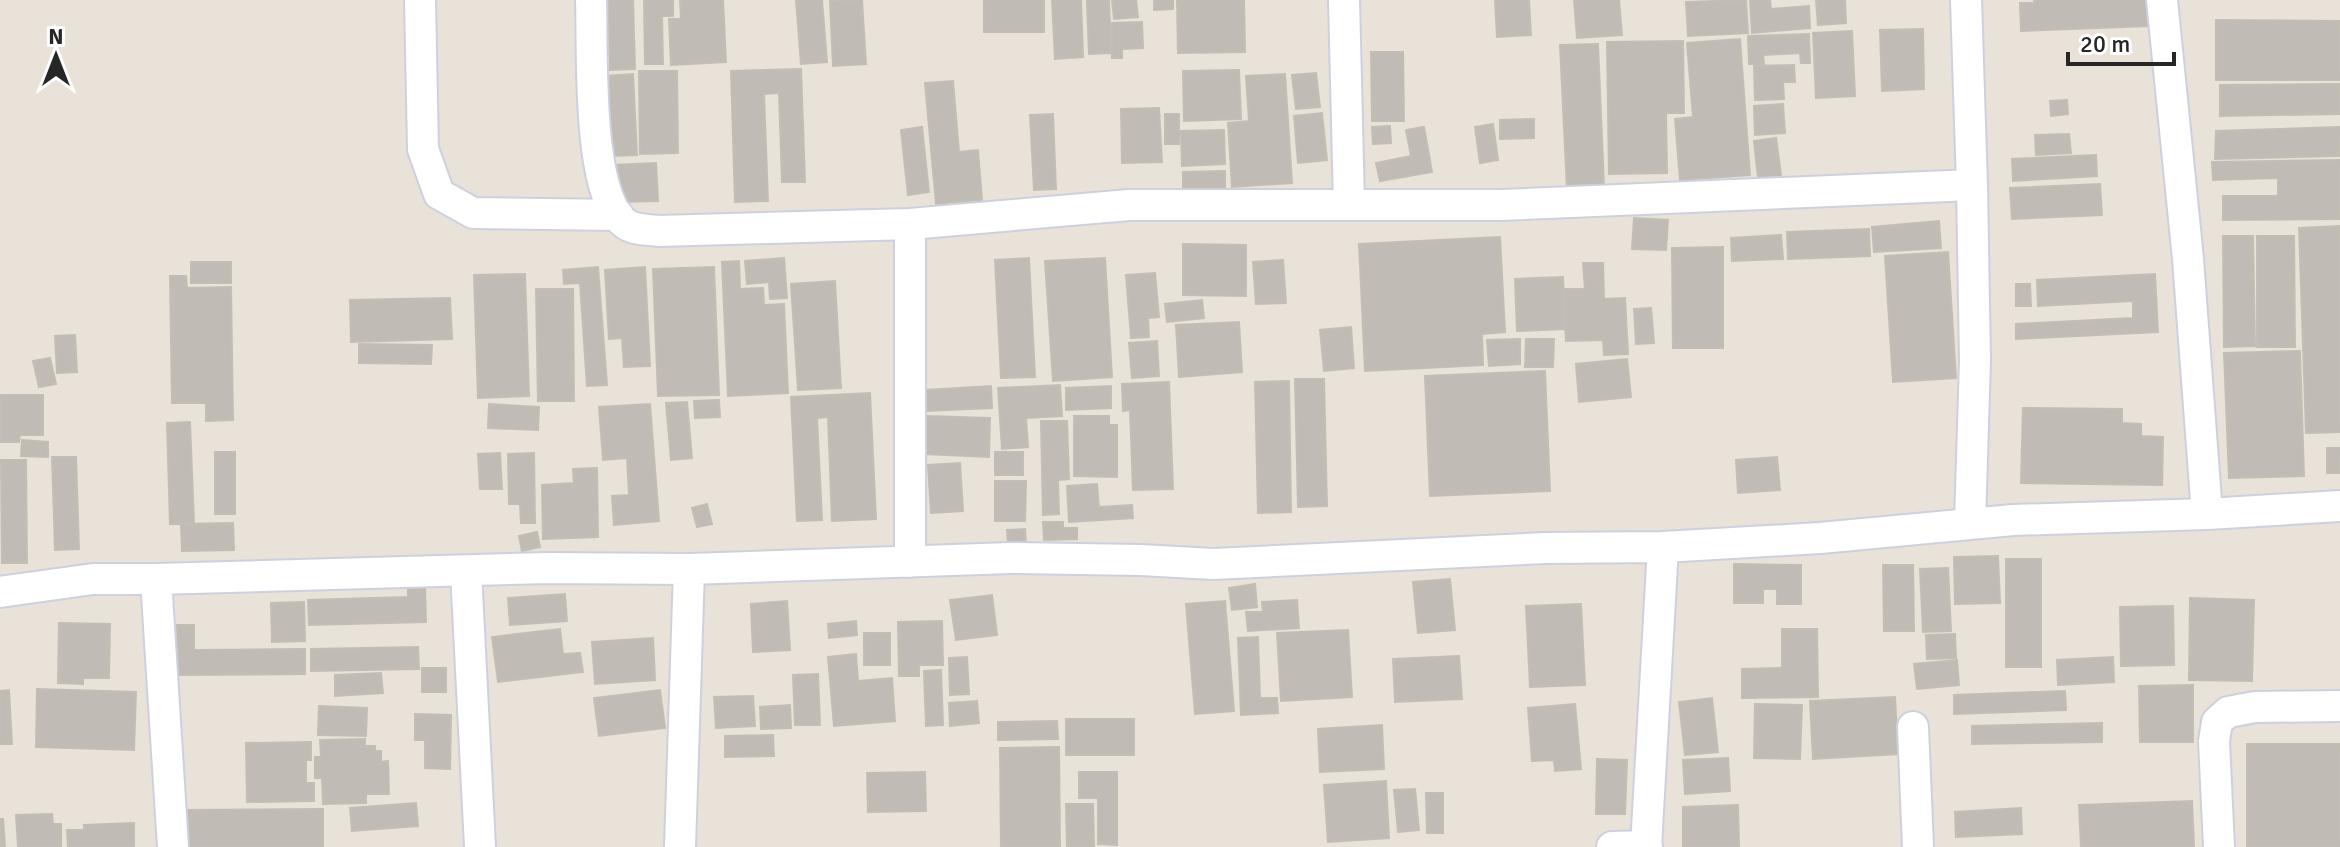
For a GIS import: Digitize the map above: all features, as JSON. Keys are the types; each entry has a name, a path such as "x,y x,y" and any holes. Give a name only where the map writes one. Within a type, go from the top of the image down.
{"street":[{"path":"420,0 423,149 439,194 473,213 618,215"},
{"path":"591,0 596,157 605,191 618,215 628,225 659,231 910,224 1129,205 1500,205 1972,185"},
{"path":"1344,0 1349,204"},
{"path":"1966,0 1975,360 1970,523"},
{"path":"2162,0 2188,259 2207,514"},
{"path":"910,224 910,562"},
{"path":"0,592 93,579 689,569 1042,559 1213,564 1545,548 1663,547 1820,538 1970,523 2340,506"},
{"path":"1612,847 1646,847 1663,547"},
{"path":"680,847 689,569"},
{"path":"466,571 480,847"},
{"path":"156,579 173,847"},
{"path":"2219,847 2214,741 2217,722 2228,712 2255,707 2340,706"},
{"path":"1913,727 1918,847"}],"building":[{"path":"608,0 633,0 635,69 610,70"},
{"path":"644,0 673,0 673,16 662,16 663,64 645,64"},
{"path":"680,0 723,0 726,62 671,65 669,19 681,19"},
{"path":"796,0 822,0 827,62 801,64"},
{"path":"862,0 866,64 833,66 830,1"},
{"path":"984,0 1044,0 1044,32 984,32"},
{"path":"1052,0 1081,0 1083,57 1055,59"},
{"path":"1087,0 1109,0 1111,53 1089,54"},
{"path":"1112,0 1136,0 1138,17 1114,19"},
{"path":"1154,0 1173,0 1173,9 1154,10"},
{"path":"1177,0 1244,0 1245,52 1178,53"},
{"path":"1495,0 1529,0 1531,35 1497,37"},
{"path":"1574,0 1619,0 1622,35 1577,38"},
{"path":"1746,0 1748,33 1688,36 1686,2"},
{"path":"1750,0 1770,0 1771,9 1809,6 1810,28 1752,33"},
{"path":"1816,0 1845,0 1846,23 1818,25"},
{"path":"2034,0 2148,0 2149,26 2021,31 2020,3 2034,3"},
{"path":"2216,20 2340,21 2340,80 2216,80"},
{"path":"1142,22 1143,48 1122,49 1122,58 1112,58 1112,23"},
{"path":"1923,29 1924,89 1882,91 1880,30"},
{"path":"1852,31 1855,96 1816,98 1813,33"},
{"path":"1809,34 1810,63 1801,63 1800,53 1763,55 1764,64 1749,64 1748,36"},
{"path":"1740,39 1750,175 1680,180 1675,119 1693,117 1687,43"},
{"path":"1683,41 1684,113 1666,113 1667,173 1609,174 1607,42"},
{"path":"1598,44 1604,187 1567,189 1560,45"},
{"path":"1371,52 1403,52 1404,121 1372,121"},
{"path":"1794,65 1795,82 1783,82 1784,99 1755,100 1754,66"},
{"path":"801,69 805,182 782,182 779,93 764,94 768,201 735,202 731,71"},
{"path":"1239,70 1241,119 1184,121 1183,71"},
{"path":"639,71 677,71 678,153 640,154"},
{"path":"1316,73 1320,107 1296,109 1292,75"},
{"path":"633,74 637,155 609,156 605,76"},
{"path":"1285,74 1292,183 1232,187 1228,123 1249,121 1246,76"},
{"path":"953,81 959,152 978,150 982,200 936,204 925,83"},
{"path":"2340,84 2340,114 2220,116 2220,85"},
{"path":"2067,100 2068,114 2051,116 2050,101"},
{"path":"1783,104 1785,133 1755,135 1754,106"},
{"path":"1159,108 1162,162 1122,163 1121,109"},
{"path":"1322,113 1327,160 1298,163 1294,116"},
{"path":"1053,114 1056,189 1034,190 1030,115"},
{"path":"1165,114 1179,114 1179,144 1165,144"},
{"path":"1534,119 1534,138 1500,139 1500,120"},
{"path":"1493,124 1498,160 1480,163 1475,127"},
{"path":"1390,126 1391,143 1373,144 1372,127"},
{"path":"922,127 929,192 908,195 901,130"},
{"path":"1424,127 1432,172 1380,181 1376,163 1411,156 1406,130"},
{"path":"2340,127 2340,156 2215,159 2216,131"},
{"path":"1224,130 1225,164 1182,166 1181,131"},
{"path":"2069,134 2071,153 2036,155 2035,135"},
{"path":"1776,138 1781,175 1758,178 1754,141"},
{"path":"2096,155 2097,176 2013,181 2012,159"},
{"path":"2340,160 2340,219 2223,220 2223,196 2278,196 2278,178 2213,180 2212,162"},
{"path":"656,163 658,201 614,202 613,165"},
{"path":"1225,171 1225,189 1183,191 1183,172"},
{"path":"2100,184 2102,215 2012,219 2010,188"},
{"path":"1634,218 1668,220 1666,250 1632,249"},
{"path":"1939,221 1941,248 1874,252 1872,227"},
{"path":"2340,226 2340,432 2306,433 2299,228"},
{"path":"1869,229 1870,256 1788,259 1787,232"},
{"path":"1781,235 1783,259 1732,261 1731,238"},
{"path":"2223,236 2253,236 2255,346 2224,347"},
{"path":"2257,236 2294,236 2295,347 2257,347"},
{"path":"1500,237 1505,332 1482,334 1483,365 1365,371 1359,244"},
{"path":"1183,244 1246,245 1246,296 1183,295"},
{"path":"1723,247 1723,348 1673,348 1672,248"},
{"path":"1948,252 1956,378 1893,382 1885,256"},
{"path":"784,258 787,298 770,299 769,282 747,284 745,261"},
{"path":"1029,258 1035,377 1001,378 995,260"},
{"path":"1105,258 1112,377 1053,381 1045,261"},
{"path":"1283,260 1286,303 1256,304 1253,262"},
{"path":"739,261 740,289 763,288 764,305 784,304 788,393 728,396 722,262"},
{"path":"191,262 231,262 231,283 191,283"},
{"path":"1583,263 1603,263 1604,299 1625,298 1628,354 1604,355 1603,340 1566,341 1563,289 1585,289"},
{"path":"598,267 607,385 587,386 580,283 564,284 563,270"},
{"path":"645,267 650,366 624,367 622,338 609,339 605,270"},
{"path":"714,267 719,395 658,396 653,269"},
{"path":"1155,273 1159,317 1148,318 1149,337 1131,338 1126,275"},
{"path":"525,274 529,396 478,398 474,275"},
{"path":"2155,274 2158,332 2016,339 2016,324 2133,318 2133,301 2038,306 2037,280"},
{"path":"170,276 186,276 187,288 231,287 233,420 206,421 206,403 172,403"},
{"path":"1563,277 1565,329 1517,331 1515,279"},
{"path":"835,281 841,388 798,390 791,284"},
{"path":"2016,284 2030,284 2031,306 2016,306"},
{"path":"536,289 573,289 574,401 538,401"},
{"path":"450,298 452,339 351,342 350,300"},
{"path":"1202,300 1204,318 1167,322 1165,304"},
{"path":"1651,308 1654,343 1636,344 1634,309"},
{"path":"1239,322 1242,372 1179,377 1176,325"},
{"path":"1351,327 1354,368 1324,371 1320,330"},
{"path":"75,335 77,372 57,373 55,336"},
{"path":"1520,339 1520,364 1489,366 1487,340"},
{"path":"1526,339 1554,339 1553,367 1525,367"},
{"path":"1157,341 1159,376 1132,378 1129,343"},
{"path":"359,344 432,345 431,364 359,363"},
{"path":"2300,351 2304,476 2229,478 2224,353"},
{"path":"50,358 56,384 39,387 33,361"},
{"path":"1627,359 1631,397 1579,402 1576,364"},
{"path":"1545,371 1550,491 1430,496 1425,376"},
{"path":"1295,379 1324,379 1327,506 1298,507"},
{"path":"1289,381 1291,512 1258,513 1255,382"},
{"path":"1169,382 1173,489 1133,490 1130,410 1123,411 1122,384"},
{"path":"1060,385 1062,416 1026,418 1028,447 1002,449 998,388"},
{"path":"991,386 992,408 927,411 926,390"},
{"path":"1111,386 1111,408 1066,410 1066,388"},
{"path":"870,393 876,519 832,521 828,417 817,418 822,520 797,521 791,397"},
{"path":"1,395 43,395 43,435 20,435 19,442 1,442"},
{"path":"719,400 720,417 695,418 694,401"},
{"path":"687,402 692,458 671,460 666,403"},
{"path":"489,404 539,407 538,430 488,428"},
{"path":"650,404 659,521 614,525 612,496 629,495 627,458 603,460 599,407"},
{"path":"2023,408 2122,409 2122,423 2141,424 2141,436 2163,437 2162,485 2021,483"},
{"path":"926,416 990,418 989,457 925,454"},
{"path":"1074,416 1109,416 1109,425 1117,425 1117,477 1074,476"},
{"path":"1041,421 1067,421 1069,479 1058,480 1059,514 1043,515"},
{"path":"190,422 194,523 170,524 167,423"},
{"path":"22,440 48,442 48,457 21,456"},
{"path":"2327,448 2340,448 2340,473 2327,473"},
{"path":"215,452 235,452 235,514 215,514"},
{"path":"995,452 1023,452 1023,475 995,475"},
{"path":"500,453 502,489 480,489 478,454"},
{"path":"534,453 535,523 521,523 520,504 509,504 508,454"},
{"path":"52,457 76,457 79,549 55,550"},
{"path":"1777,457 1780,490 1738,493 1736,460"},
{"path":"1,460 26,460 27,563 2,563"},
{"path":"960,463 963,511 931,513 928,465"},
{"path":"597,468 598,537 543,539 542,485 574,483 573,469"},
{"path":"995,481 1026,481 1025,521 995,521"},
{"path":"1097,484 1099,507 1132,505 1133,518 1069,522 1067,486"},
{"path":"707,504 712,524 697,527 692,508"},
{"path":"1043,522 1063,522 1063,528 1077,528 1077,539 1044,540"},
{"path":"233,523 234,550 182,551 181,524"},
{"path":"1025,529 1026,545 1008,546 1007,530"},
{"path":"537,532 540,547 522,551 519,536"},
{"path":"1998,556 2000,603 1955,604 1954,557"},
{"path":"2006,559 2041,559 2041,667 2006,667"},
{"path":"1734,564 1801,565 1801,604 1777,604 1777,589 1763,589 1763,603 1734,603"},
{"path":"1883,565 1913,565 1914,631 1884,631"},
{"path":"1948,568 1951,631 1923,632 1920,569"},
{"path":"1450,579 1455,630 1418,633 1413,582"},
{"path":"1255,584 1257,607 1232,610 1229,588"},
{"path":"425,587 426,622 309,625 308,600 408,597 408,588"},
{"path":"565,594 567,621 510,625 508,598"},
{"path":"992,595 997,635 956,640 950,600"},
{"path":"2190,598 2254,600 2252,681 2189,680"},
{"path":"1297,600 1299,628 1248,631 1246,612 1263,612 1262,602"},
{"path":"787,601 790,650 753,652 751,604"},
{"path":"1225,601 1234,711 1195,714 1186,604"},
{"path":"304,602 305,641 272,642 271,603"},
{"path":"1581,604 1585,685 1530,687 1526,606"},
{"path":"2173,606 2174,665 2121,666 2120,607"},
{"path":"856,621 857,635 829,638 828,624"},
{"path":"942,621 943,665 919,665 919,676 899,676 898,622"},
{"path":"59,623 110,624 109,678 83,678 83,684 58,683"},
{"path":"177,625 194,625 194,650 305,649 305,674 178,675"},
{"path":"560,629 563,654 580,653 583,672 498,682 492,637"},
{"path":"1782,629 1817,629 1818,697 1742,698 1742,669 1782,668"},
{"path":"1348,630 1352,697 1281,701 1277,633"},
{"path":"864,633 890,633 890,665 864,665"},
{"path":"1955,634 1956,658 1927,659 1926,635"},
{"path":"1258,637 1260,698 1277,698 1278,713 1241,715 1238,638"},
{"path":"653,638 655,680 595,684 592,642"},
{"path":"418,647 419,669 311,671 311,649"},
{"path":"856,654 858,681 892,678 895,721 834,726 828,657"},
{"path":"1459,656 1462,699 1395,702 1393,659"},
{"path":"967,657 969,694 950,695 949,658"},
{"path":"2113,657 2114,682 2058,685 2057,660"},
{"path":"1957,660 1959,685 1917,689 1914,664"},
{"path":"422,668 446,668 446,692 422,692"},
{"path":"941,670 943,725 926,726 924,671"},
{"path":"381,673 383,693 335,696 335,675"},
{"path":"818,674 820,725 795,725 793,675"},
{"path":"2193,685 2193,742 2140,742 2139,686"},
{"path":"37,689 136,692 134,750 36,747"},
{"path":"9,690 12,744 0,744 0,691"},
{"path":"660,690 665,728 599,736 594,698"},
{"path":"2065,691 2066,710 1954,714 1954,695"},
{"path":"753,696 755,726 716,728 714,697"},
{"path":"1895,697 1898,754 1813,759 1810,701"},
{"path":"1712,698 1718,752 1685,755 1679,702"},
{"path":"977,701 979,723 950,726 949,703"},
{"path":"1575,704 1581,769 1555,771 1554,760 1532,761 1528,708"},
{"path":"1755,704 1802,705 1800,759 1754,758"},
{"path":"790,705 791,728 761,729 760,707"},
{"path":"319,706 367,708 366,736 318,735"},
{"path":"415,714 451,715 450,769 425,768 425,740 415,740"},
{"path":"1066,719 1134,719 1134,755 1066,755"},
{"path":"1057,721 1058,739 998,740 998,722"},
{"path":"2102,723 2102,742 1972,744 1972,726"},
{"path":"1382,725 1384,769 1320,772 1318,729"},
{"path":"773,735 774,756 725,757 725,736"},
{"path":"365,739 365,746 375,746 375,751 381,751 381,762 388,761 389,794 366,794 366,803 323,804 322,778 315,778 315,757 321,757 320,740"},
{"path":"311,742 311,760 306,760 306,783 314,783 314,801 247,802 246,743"},
{"path":"2247,744 2340,744 2340,847 2247,847"},
{"path":"1059,747 1060,847 1001,847 1000,748"},
{"path":"1728,758 1730,791 1685,794 1683,760"},
{"path":"1597,759 1627,760 1625,814 1596,814"},
{"path":"925,772 926,811 868,812 867,773"},
{"path":"1079,772 1117,772 1117,845 1098,844 1098,798 1079,798"},
{"path":"1386,781 1389,838 1328,842 1324,785"},
{"path":"1415,789 1419,830 1398,832 1394,790"},
{"path":"1426,793 1443,793 1443,833 1427,833"},
{"path":"2192,801 2194,847 2081,847 2079,805"},
{"path":"416,803 418,826 352,831 350,808"},
{"path":"1066,804 1093,804 1094,846 1067,846"},
{"path":"1738,805 1739,847 1683,847 1683,807"},
{"path":"2021,808 2022,834 1956,837 1955,812"},
{"path":"323,809 323,847 181,847 181,810"},
{"path":"52,814 53,824 61,824 61,847 18,847 16,815"},
{"path":"0,819 3,819 5,847 0,847"},
{"path":"134,823 134,847 68,847 67,830 84,830 84,825"}]}
